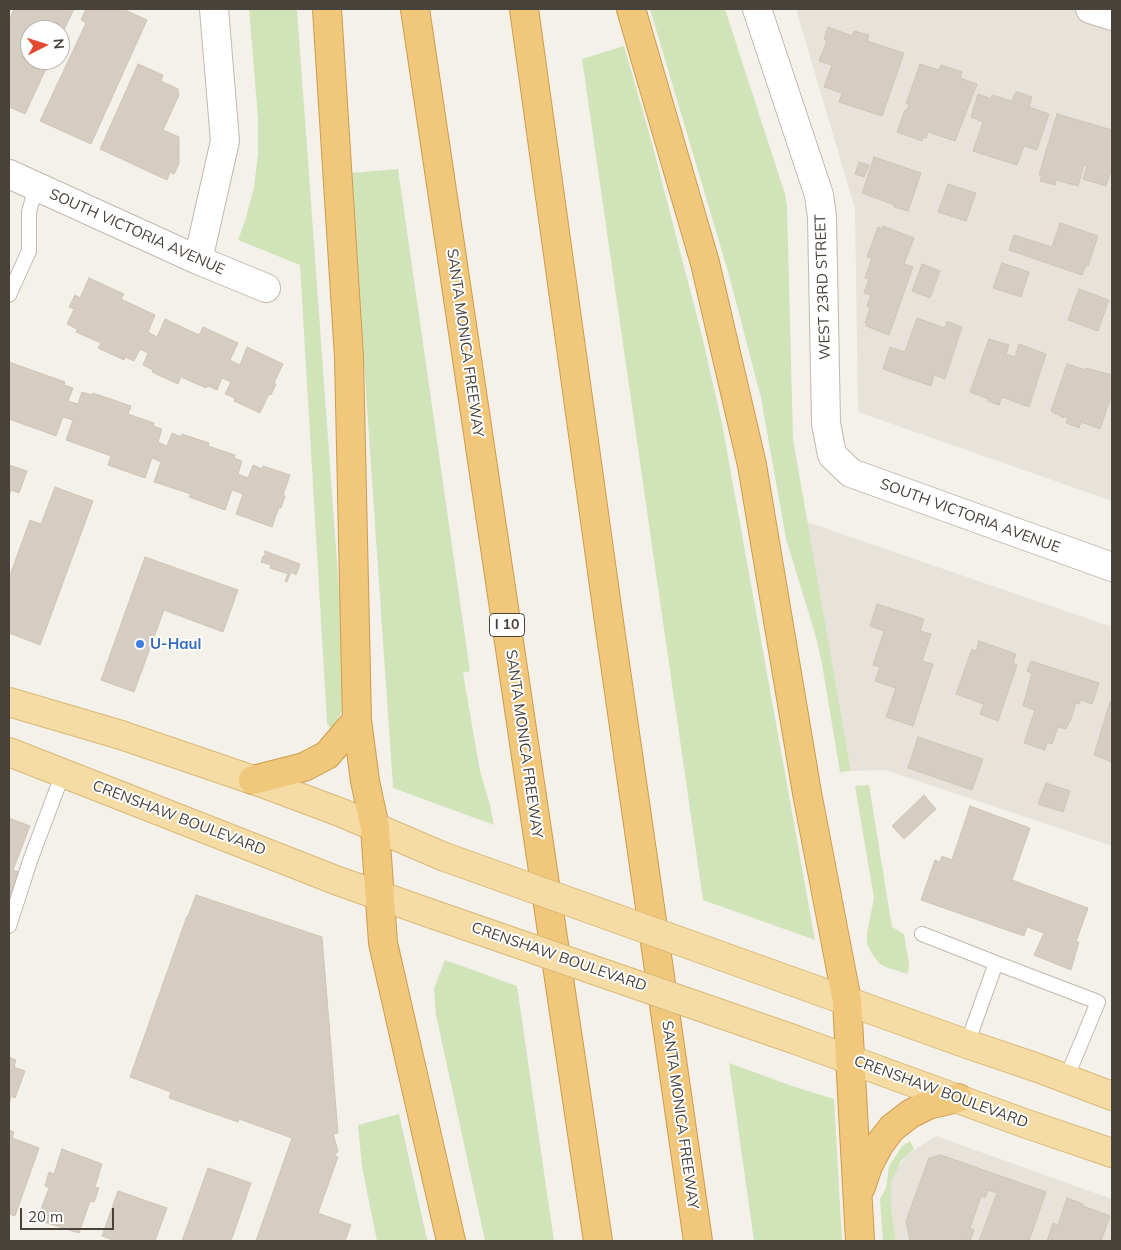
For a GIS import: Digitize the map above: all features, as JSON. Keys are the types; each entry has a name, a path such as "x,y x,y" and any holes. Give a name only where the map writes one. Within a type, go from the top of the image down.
{"highway":[{"path":"327,9 349,357 357,720 365,781 375,828 383,943 450,1241"},
{"name":"SANTA MONICA FREEWAY","path":"416,9 598,1241"},
{"name":"SANTA MONICA FREEWAY","path":"524,9 612,646 698,1241"},
{"path":"630,9 705,263 752,465 807,792 847,1001 860,1241"},
{"path":"253,780 304,767 321,759 327,755 357,720"},
{"path":"858,1198 868,1166 879,1145 892,1128 910,1114 928,1105 958,1098"}],"main road":[{"path":"9,702 129,738 253,780 442,856 1112,1096"},
{"name":"CRENSHAW BOULEVARD","path":"9,752 338,881 796,1040 1112,1153"}],"street":[{"path":"198,260 225,141 214,9"},
{"name":"WEST 23RD STREET","path":"757,9 820,203 822,218 826,423 832,456"},
{"path":"1090,9 1112,16"},
{"name":"SOUTH VICTORIA AVENUE","path":"9,174 198,260 266,288"},
{"name":"SOUTH VICTORIA AVENUE","path":"832,456 851,473 1112,567"}],"lane":[{"path":"9,295 29,251 29,212 36,187"},
{"path":"9,926 62,772"},
{"path":"922,934 1098,1002 1066,1079"},
{"path":"966,1044 996,963"}],"shaded area":[{"path":"796,9 1112,9 1112,501 858,412 855,209"},
{"path":"807,522 1112,627 1112,846 885,770 851,771"},
{"path":"936,1136 1112,1199 1112,1241 896,1241 891,1207 891,1183 896,1170 908,1154"}],"green space":[{"path":"249,9 297,9 346,687 344,707 332,731 327,723 300,265 238,240 254,187 258,154 258,119"},
{"path":"650,9 725,9 785,194 787,206 793,439 851,771 840,772 822,664 816,637 786,539 761,398 729,275"},
{"path":"624,46 652,143 702,336 722,423 815,940 703,900 582,59"},
{"path":"398,169 470,671 463,673 480,771 494,825 393,788 351,173"},
{"path":"869,785 892,927 904,934 909,964 908,974 880,964 867,944 867,933 874,898 855,786"},
{"path":"445,960 517,986 554,1241 485,1241 436,1015 434,988"},
{"path":"729,1063 834,1099 842,1241 754,1241"},
{"path":"399,1114 428,1241 377,1241 362,1167 358,1125"},
{"path":"910,1141 914,1149 901,1161 891,1183 891,1207 896,1241 883,1241 880,1199 886,1188 889,1166 902,1146"}],"building":[{"path":"14,9 74,9 69,20 20,20 20,70 45,70 25,114 9,107 9,20"},
{"path":"86,9 123,9 147,20 91,144 40,121 64,70 70,70 70,57 86,23 81,20"},
{"path":"828,27 852,36 854,31 869,35 867,41 904,53 882,116 839,102 842,93 824,87 832,65 819,61 827,41 824,39"},
{"path":"138,64 163,75 161,81 178,89 179,95 163,130 179,137 179,164 174,174 170,172 167,180 100,149"},
{"path":"920,64 939,70 941,65 962,72 960,78 977,84 955,141 928,132 926,138 923,137 922,141 897,132 905,110 907,111 909,104 906,104"},
{"path":"1018,92 1032,97 1029,107 1049,114 1037,150 1024,146 1017,165 973,151 983,122 971,117 978,94 991,99 992,95 1012,101 1015,93"},
{"path":"1057,114 1112,130 1112,174 1110,173 1106,186 1083,179 1087,166 1084,165 1078,186 1056,180 1055,185 1040,181 1042,175 1039,175"},
{"path":"874,157 921,173 908,211 862,193"},
{"path":"859,162 869,165 864,177 855,174"},
{"path":"948,184 976,193 966,221 938,212"},
{"path":"1060,223 1098,236 1088,266 1086,265 1082,275 1009,250 1014,235 1052,247"},
{"path":"883,226 914,238 904,264 913,267 889,335 866,326 867,323 865,323 870,308 867,306 871,295 864,293 869,279 865,278 872,258 867,257 878,227 882,229"},
{"path":"1002,263 1029,272 1021,297 993,288"},
{"path":"922,264 940,271 930,298 912,291"},
{"path":"89,278 124,294 121,299 155,315 148,332 157,337 165,319 199,335 203,327 238,343 230,360 240,365 247,347 283,364 274,383 276,384 271,395 269,394 260,413 234,401 235,398 225,394 231,382 222,378 217,390 208,386 206,388 181,377 178,384 152,372 153,370 143,365 148,353 140,349 134,361 125,357 124,360 98,348 101,343 76,332 77,329 67,324 74,309 69,307 75,295 80,298"},
{"path":"1079,289 1109,300 1098,331 1068,320"},
{"path":"917,318 945,328 947,321 962,327 945,379 934,375 931,386 883,369 890,347 905,352"},
{"path":"989,339 1009,345 1006,354 1015,357 1019,344 1046,354 1029,407 1002,397 999,405 970,392"},
{"path":"9,362 65,382 64,385 73,388 68,401 78,404 82,392 92,395 93,393 131,406 128,414 154,423 153,426 162,429 158,442 167,446 172,433 182,437 182,434 209,443 208,446 235,455 234,458 242,461 238,474 248,478 253,465 262,469 263,466 290,475 281,508 279,507 272,527 236,514 243,494 232,490 225,510 189,497 191,494 154,482 161,462 152,458 145,478 108,465 111,456 66,440 73,420 63,417 56,436 9,419"},
{"path":"1067,364 1085,370 1086,368 1112,375 1112,394 1100,429 1081,422 1079,428 1066,423 1068,418 1064,416 1064,418 1051,411"},
{"path":"9,465 27,471 19,493 11,490 9,496"},
{"path":"55,487 93,501 40,645 9,633 9,578 30,520 41,524"},
{"path":"265,551 300,564 296,575 291,572 287,582 285,581 288,574 270,568 271,565 261,562 263,556 265,557"},
{"path":"145,557 238,590 223,632 164,610 134,692 101,680"},
{"path":"877,604 924,619 920,631 931,634 922,661 933,664 913,726 886,717 896,688 875,681 880,667 873,665 884,631 870,626"},
{"path":"979,641 1016,654 1013,663 1017,665 998,721 980,714 984,704 956,694 972,649 976,651"},
{"path":"1031,661 1099,683 1092,704 1081,700 1079,704 1076,703 1066,729 1058,727 1052,744 1047,742 1045,750 1024,743 1035,710 1023,706 1032,673 1027,671"},
{"path":"1110,702 1112,703 1112,762 1094,755"},
{"path":"918,737 983,759 972,790 908,768"},
{"path":"1046,783 1070,791 1063,812 1038,804"},
{"path":"924,795 936,809 904,839 892,826"},
{"path":"970,806 1030,828 1012,880 1088,908 1076,942 1079,942 1071,970 1034,955 1044,933 1027,927 1024,936 921,900 935,860 940,862 942,856 952,860"},
{"path":"9,818 30,826 13,870 19,872 9,900"},
{"path":"196,895 322,937 338,1133 333,1134 338,1151 334,1156 338,1157 318,1213 351,1225 345,1241 256,1241 292,1138 239,1119 238,1122 169,1098 171,1092 130,1077"},
{"path":"9,1057 16,1060 14,1067 25,1071 15,1098 11,1096 9,1104"},
{"path":"9,1130 14,1132 12,1138 39,1148 15,1216 9,1214"},
{"path":"62,1149 102,1164 95,1187 99,1188 94,1202 90,1201 79,1233 37,1220 49,1188 45,1186 49,1172 54,1174"},
{"path":"941,1155 1046,1192 1029,1241 979,1241 997,1193 988,1190 985,1198 981,1196 970,1228 974,1230 970,1241 966,1239 965,1241 910,1241 906,1221 929,1158"},
{"path":"208,1168 251,1183 231,1241 182,1241"},
{"path":"118,1191 167,1208 155,1241 116,1241 102,1236"},
{"path":"1067,1198 1110,1216 1101,1241 1047,1241 1053,1223 1058,1225"}],"place":[{"name":"U-Haul","path":"140,644"}]}
